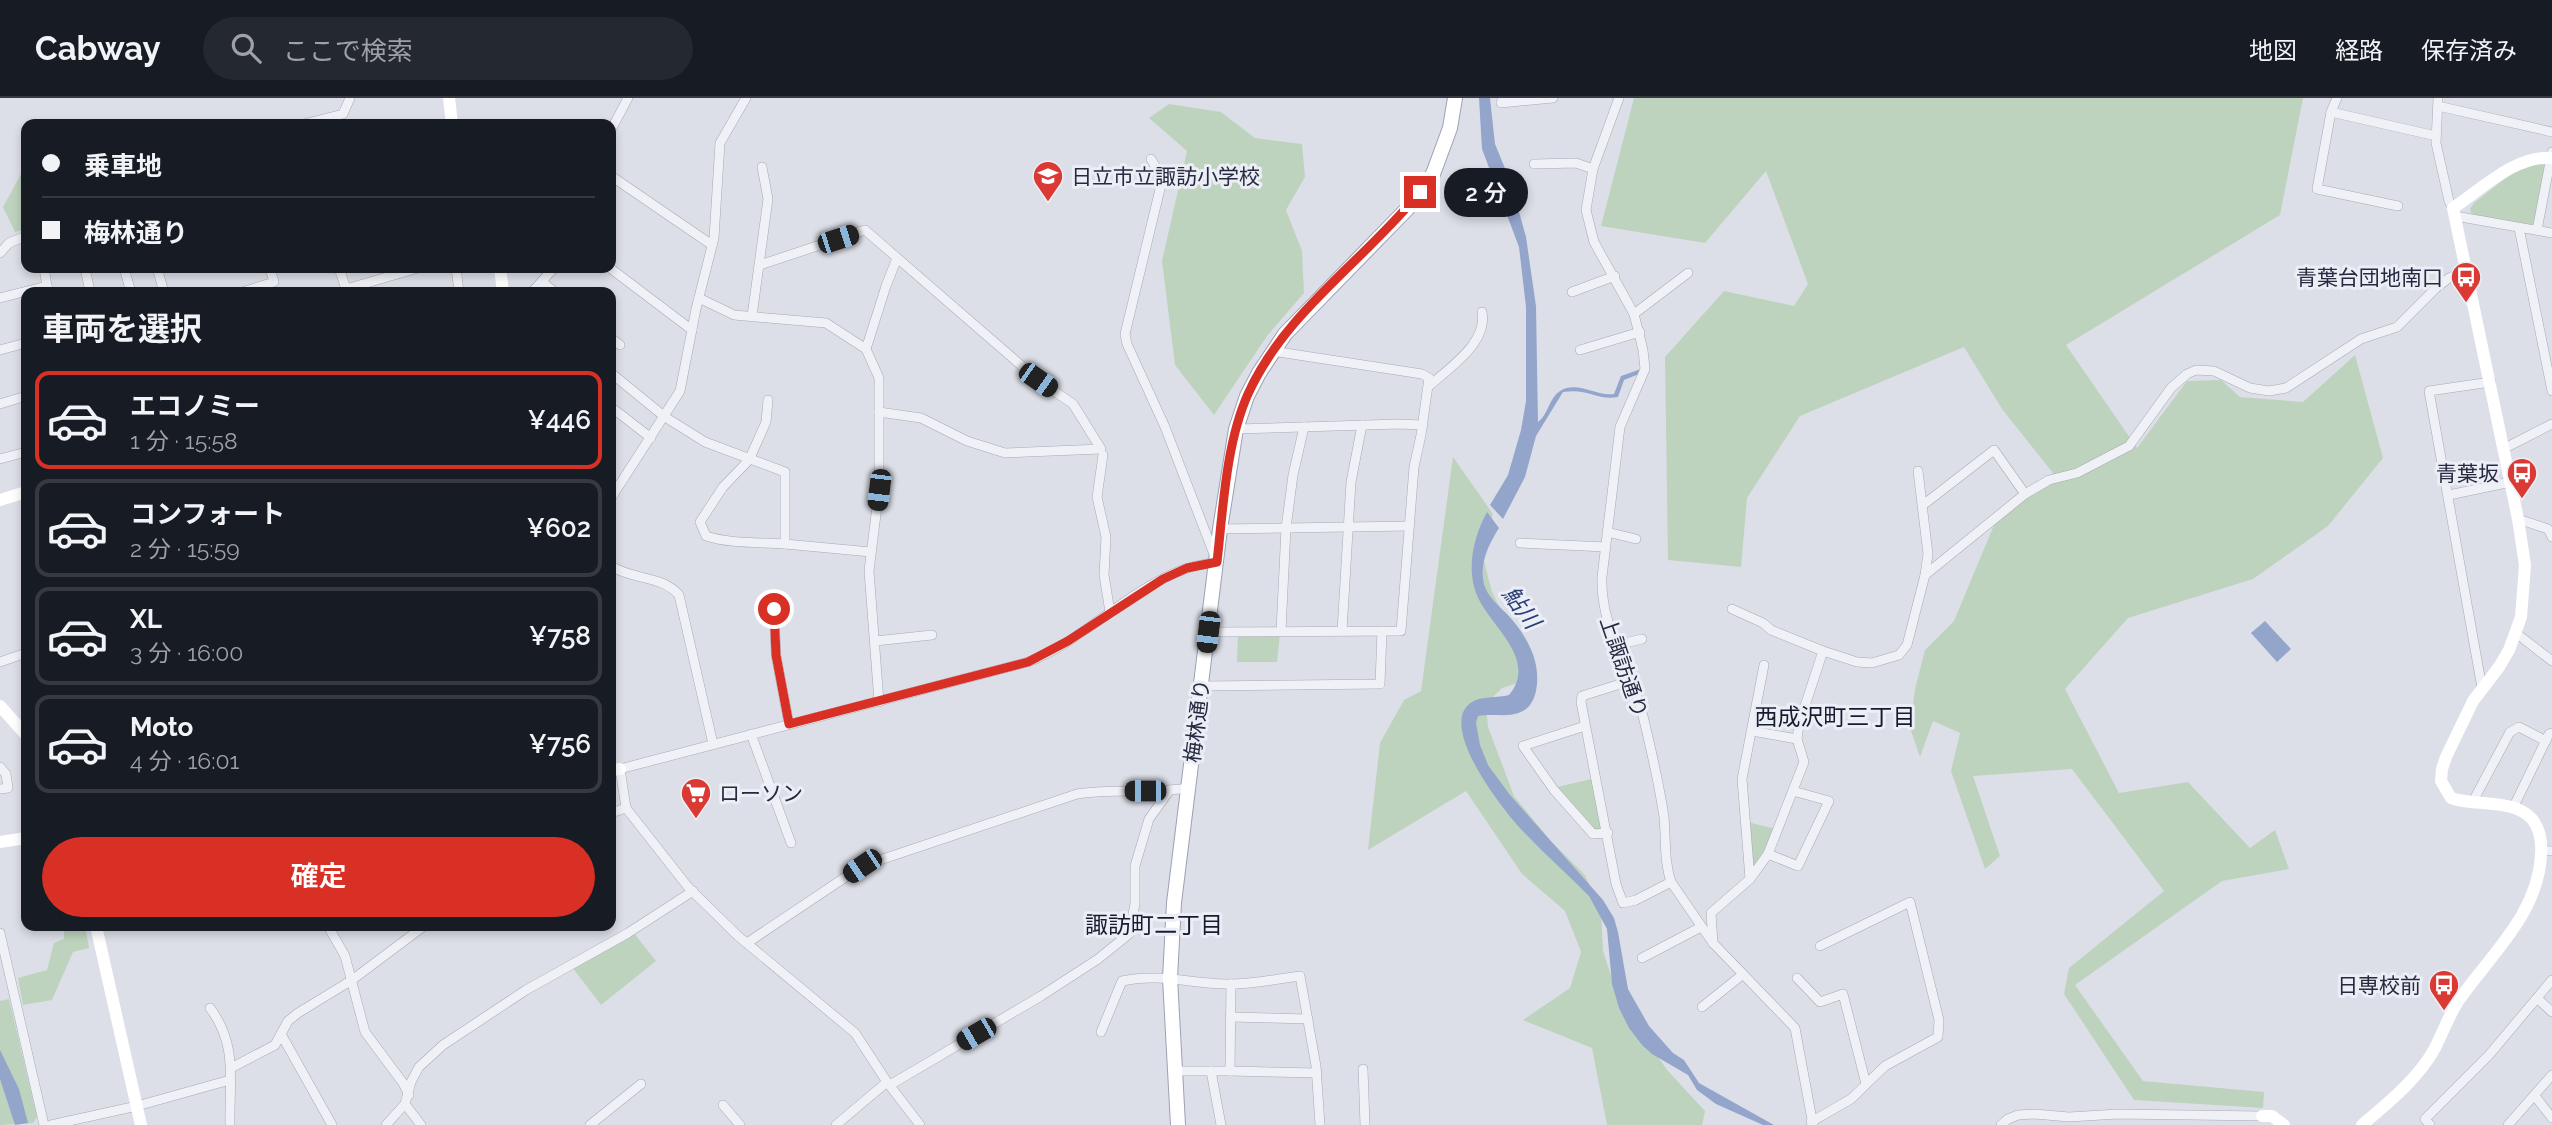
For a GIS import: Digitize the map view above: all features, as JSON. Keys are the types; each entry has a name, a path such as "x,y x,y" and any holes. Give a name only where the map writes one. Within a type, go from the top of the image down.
{"main road":[{"name":"梅林通り","path":"1178,1125 1170,978 1174,903 1220,528 1236,429 1247,396 1272,351 1303,314 1406,209 1433,174 1450,128 1455,98"}],"street":[{"path":"324,119 343,114 350,98"},
{"path":"449,98 451,119"},
{"path":"616,121 628,98"},
{"path":"616,490 680,391 712,245 720,143 746,98"},
{"path":"1503,98 1501,103 1553,98"},
{"name":"上諏訪通り","path":"1619,98 1593,169 1586,210 1594,242 1634,314 1640,332 1645,369 1620,427 1602,594 1605,615 1642,713 1659,790 1667,870 1671,881 1713,943 1795,1028 1812,1124"},
{"path":"2337,98 2331,112 2317,189 2398,206"},
{"path":"2362,1125 2407,1083 2426,1061 2456,1004 2527,908 2536,890 2547,850 2532,819 2512,808 2451,798 2441,781 2442,769 2464,718 2482,688 2499,667 2516,633 2525,584 2525,565 2505,448 2436,136 2438,102 2552,132"},
{"path":"2331,112 2436,136"},
{"path":"2454,212 2521,163 2552,156 2537,230"},
{"path":"616,770 1028,662 1068,641 1163,579 1187,568 1217,562 1165,427 1127,344 1125,334 1161,185 1161,176 1151,159"},
{"path":"1534,164 1576,163 1593,169"},
{"path":"752,316 768,199 762,167"},
{"path":"616,179 712,245"},
{"path":"2454,212 2552,233"},
{"path":"2519,228 2552,391"},
{"path":"760,265 865,230 1038,380 1073,404 1101,449 1005,453 967,440 921,418 879,412"},
{"path":"0,253 9,243 21,238"},
{"path":"866,349 897,258"},
{"path":"1925,575 2025,494 2049,480 2077,473 2121,452 2134,441 2171,388 2187,374 2204,369 2224,374 2260,390 2277,391 2286,388 2361,339 2397,327 2436,288 2466,270"},
{"path":"258,287 274,282 271,273"},
{"path":"356,287 402,273"},
{"path":"537,287 550,273"},
{"path":"616,273 692,330"},
{"path":"1634,314 1688,273"},
{"path":"1573,292 1615,276"},
{"path":"542,282 548,287"},
{"path":"0,298 21,294"},
{"path":"699,298 734,315 826,323 866,349 879,378 879,490 869,571 879,702"},
{"path":"1428,387 1476,342 1482,331 1482,312"},
{"path":"1580,350 1640,332"},
{"path":"616,342 620,345"},
{"path":"0,350 21,344"},
{"path":"1208,632 1401,631 1414,467 1429,378 1422,374 1272,351"},
{"path":"616,377 665,417 705,442 785,472 785,544"},
{"path":"2482,688 2429,391 2491,382"},
{"path":"0,404 21,398"},
{"path":"768,400 766,422 749,460 723,487 700,522 706,536 726,542 871,552"},
{"path":"616,411 651,438"},
{"path":"2505,448 2552,424"},
{"path":"1342,631 1351,482 1362,425"},
{"path":"1236,429 1423,425"},
{"path":"1281,631 1286,528 1293,475 1304,427"},
{"path":"1923,505 1994,450 2025,494"},
{"path":"0,459 21,453"},
{"path":"1103,455 1097,497 1105,537 1104,575 1110,612"},
{"path":"1732,610 1763,623 1771,630 1857,662 1872,663 1899,655 1911,634 1928,554 1918,471"},
{"path":"2449,495 2511,482"},
{"path":"0,500 21,494"},
{"path":"2518,519 2548,529 2552,537"},
{"path":"1220,528 1409,526"},
{"path":"1608,532 1636,539"},
{"path":"1520,543 1606,547"},
{"path":"616,569 671,585 679,595 713,744"},
{"path":"774,609 776,655 789,724"},
{"path":"1201,686 1380,684 1382,631"},
{"path":"2516,633 2552,661"},
{"path":"875,641 932,635"},
{"path":"1616,645 1642,639"},
{"path":"1713,943 1711,913 1749,879 1768,854 1804,762 1797,739 1799,724 1823,651"},
{"path":"0,662 21,655"},
{"path":"1749,879 1742,779 1764,665"},
{"path":"1630,681 1583,696 1582,710 1608,832 1616,884 1623,903 1636,900 1671,881"},
{"path":"0,706 21,730"},
{"path":"1585,726 1523,746 1554,790 1593,834 1608,832"},
{"path":"2472,803 2510,732 2519,727 2549,737 2512,808"},
{"path":"1752,731 1797,739"},
{"path":"751,734 791,843"},
{"path":"0,767 6,774 8,788 0,789"},
{"path":"616,773 626,808 693,891 747,943 855,1033 915,1122"},
{"path":"747,943 862,866 1077,794 1188,788"},
{"path":"836,1125 888,1083 1041,996 1098,959 1129,934 1135,904 1135,866 1149,819 1169,791"},
{"path":"1768,854 1798,866 1829,802 1793,791"},
{"path":"616,811 626,808"},
{"path":"0,842 21,839"},
{"path":"386,1125 407,1100 411,1082 419,1067 443,1045 526,990 620,938 693,891"},
{"path":"1812,1124 1851,1099 1885,1066 1938,1037 1939,1020 1910,902 1820,946"},
{"path":"1642,958 1701,927"},
{"path":"97,931 141,1125"},
{"path":"331,931 345,957 365,1031 403,1083 407,1100 421,1125"},
{"path":"230,1068 275,1045 288,1021 352,980 417,931"},
{"path":"0,933 44,1125"},
{"path":"1702,1007 1742,975"},
{"path":"1101,1032 1122,981 1170,978 1231,984 1300,976 1317,1073 1320,1125"},
{"path":"1797,978 1820,1002 1843,994 1866,1084"},
{"path":"2430,1125 2425,1119 2489,1055 2552,980"},
{"path":"1230,1071 1231,984"},
{"path":"2537,998 2552,1012"},
{"path":"210,1007 222,1023 228,1041 230,1125"},
{"path":"1230,1017 1308,1018"},
{"path":"281,1034 332,1125"},
{"path":"1363,1069 1365,1125"},
{"path":"1175,1071 1317,1073"},
{"path":"1211,1071 1221,1125"},
{"path":"2508,1125 2552,1075"},
{"path":"51,1125 137,1106 230,1080"},
{"path":"590,1125 641,1084"},
{"path":"2535,1096 2552,1118"},
{"path":"723,1105 740,1125"},
{"path":"2001,1125 2018,1115 2083,1121 2118,1114 2263,1115 2272,1116 2284,1125"}],"green space":[{"path":"1634,98 2303,98 2280,215 2066,345 2137,448 2187,381 2221,380 2240,397 2303,402 2355,355 2383,458 2328,526 2253,579 2128,618 2065,689 2119,793 2188,782 2250,848 2275,830 2289,869 2222,881 2075,985 2143,1081 2264,1092 2263,1108 2134,1100 2064,994 2069,968 2164,891 2072,769 1973,776 2000,856 1985,869 1951,771 1960,733 1933,721 1920,757 1910,728 1915,689 1925,650 1954,621 1994,525 2053,473 2002,409 1964,347 1800,416 1747,498 1741,567 1668,560 1665,357 1724,291 1794,306 1808,284 1766,171 1705,243 1601,226"},
{"path":"1169,104 1221,112 1255,138 1302,144 1305,177 1286,210 1302,251 1304,293 1267,336 1214,415 1175,365 1162,261 1187,151 1149,118"},
{"path":"2540,163 2545,165 2534,224 2527,226 2472,215 2470,209 2474,203 2512,173"},
{"path":"21,174 21,230 15,232 3,207"},
{"path":"1453,457 1493,514 1486,536 1484,561 1492,592 1507,622 1525,681 1502,688 1486,704 1488,727 1514,796 1550,840 1585,875 1601,909 1603,951 1621,1006 1668,1071 1705,1111 1702,1125 1607,1125 1592,1048 1523,1020 1570,988 1581,952 1565,911 1522,874 1466,791 1368,850 1380,743 1404,700 1421,691"},
{"path":"1238,633 1280,634 1277,662 1237,662"},
{"path":"1596,778 1608,833 1593,834 1553,788"},
{"path":"1747,822 1776,829 1768,854 1750,879"},
{"path":"64,931 86,931 89,948 73,952 52,1000 23,1005 18,978 47,970 54,943 64,939"},
{"path":"633,932 656,961 601,1005 572,967"},
{"path":"9,999 37,1117 33,1123 0,1125 0,1001"}],"water":[{"path":"1479,98 1490,98 1495,144 1511,183 1526,237 1536,306 1538,422 1560,391 1573,387 1614,394 1621,376 1641,369 1639,374 1624,380 1618,397 1563,392 1536,436 1525,477 1503,519 1490,505 1508,475 1521,430 1526,401 1526,307 1519,247 1482,149"},
{"path":"1487,512 1499,528 1484,561 1485,588 1526,639 1537,669 1534,698 1524,710 1511,715 1478,716 1476,723 1480,745 1488,765 1510,795 1603,900 1614,918 1618,932 1628,989 1649,1026 1673,1053 1684,1060 1699,1083 1774,1125 1763,1125 1716,1104 1697,1090 1688,1075 1642,1045 1619,1008 1612,984 1607,929 1589,896 1519,827 1487,784 1466,746 1462,728 1463,713 1476,700 1509,695 1516,683 1518,671 1512,648 1482,605 1473,582 1474,546"},
{"path":"2265,621 2291,649 2277,662 2251,633"},
{"path":"0,1050 19,1089 28,1123 15,1125 0,1079"}],"place":[{"name":"日立市立諏訪小学校","path":"1048,203"},
{"name":"青葉台団地南口","path":"2466,304"},
{"name":"青葉坂","path":"2522,500"},
{"name":"ローソン","path":"696,820"},
{"name":"日専校前","path":"2444,1012"}],"district":[{"name":"西成沢町三丁目","path":"1835,716"},
{"name":"諏訪町二丁目","path":"1154,924"}],"route":[{"path":"774,609 776,655 789,724 922,691 1042,657 1163,579 1187,568 1217,562 1236,429 1247,396 1259,373 1285,334 1420,192"}],"water label":[{"name":"鮎川","path":"1522,607"}]}
